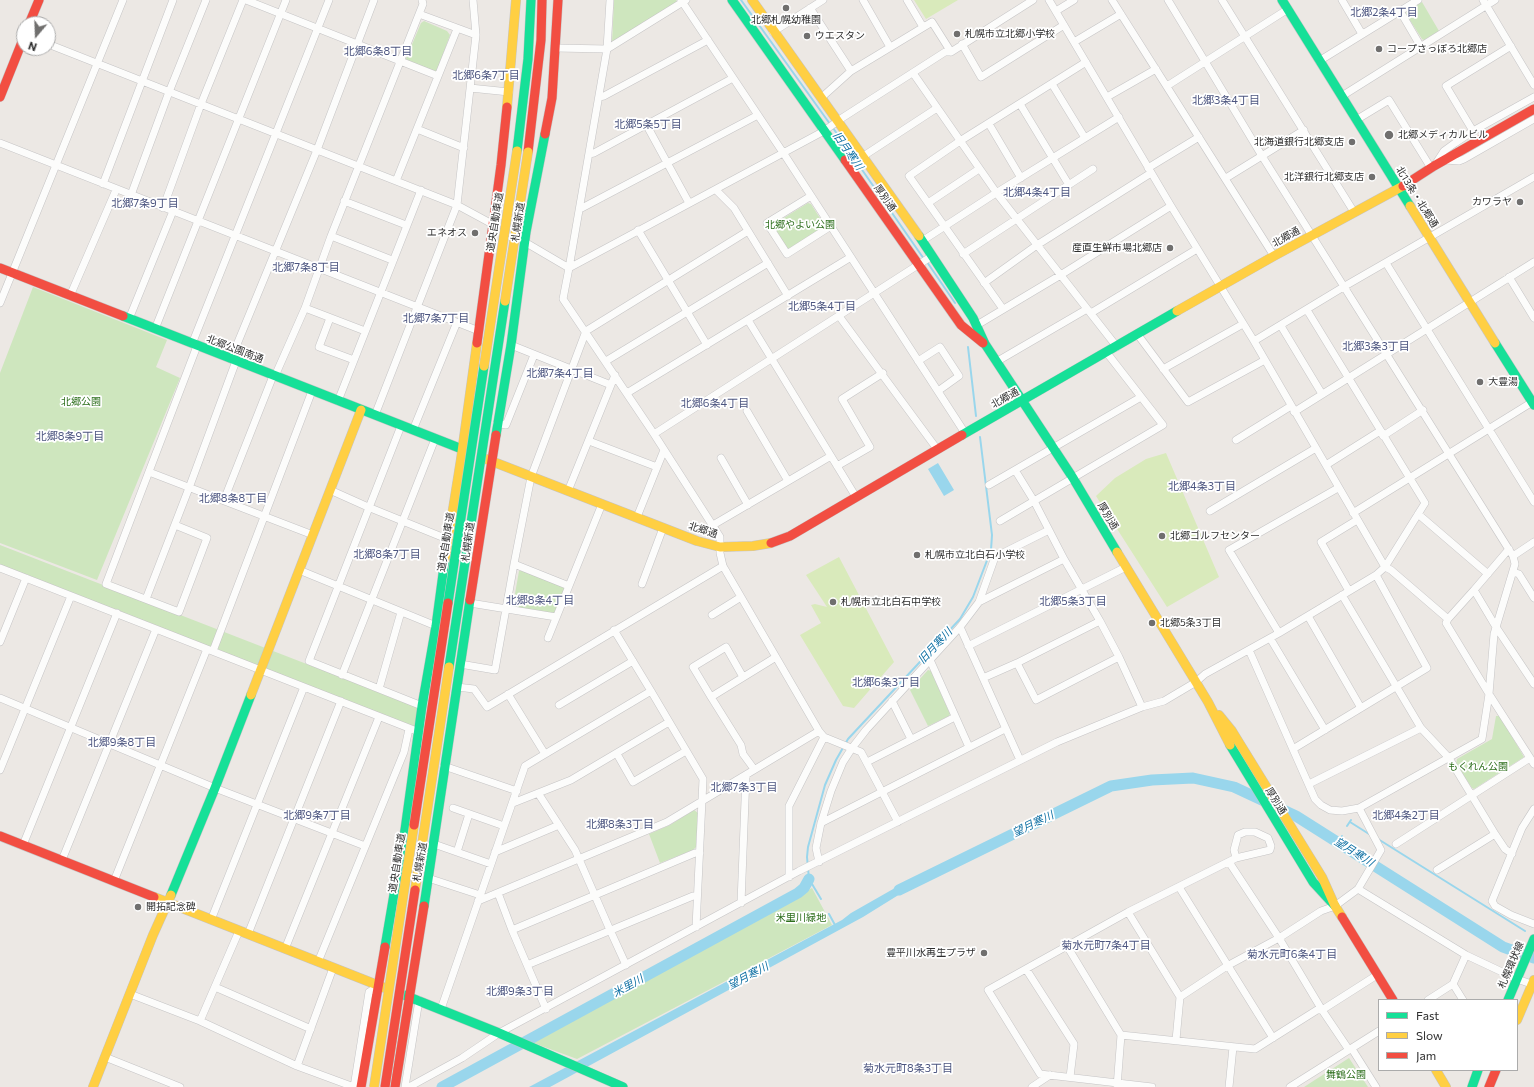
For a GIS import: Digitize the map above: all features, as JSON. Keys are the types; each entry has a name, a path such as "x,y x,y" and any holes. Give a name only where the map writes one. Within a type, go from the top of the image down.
{"main road":[{"path":"32,16 39,0"},
{"name":"札幌新道","path":"361,1087 405,830 422,706 436,626 447,538 462,449 479,331 501,166 509,92 516,0"},
{"path":"501,166 513,124 518,84 523,0"},
{"name":"道央自動車道","path":"374,1087 517,151 528,59 531,0"},
{"path":"385,1087 528,152 540,48 542,0"},
{"path":"552,0 548,81 552,98"},
{"name":"札幌新道","path":"395,1087 434,844 444,766 491,461 511,345 525,243 552,98 558,0"},
{"name":"厚別通","path":"732,0 826,130 925,261 977,325 985,344 996,362 1024,400 1073,478 1196,682 1208,702 1231,748 1314,882 1335,906"},
{"name":"厚別通","path":"752,0 773,32 821,98 836,123 922,242 925,261 961,325 985,344"},
{"name":"北13条・北郷通","path":"1285,3 1319,61 1469,303 1533,403"},
{"path":"0,97 16,56"},
{"name":"北郷通","path":"462,449 697,541 720,547 753,546 772,543 790,536 937,449 1274,256 1399,188 1432,167 1489,136 1534,109"},
{"name":"北郷公園南通","path":"0,268 462,449"},
{"path":"93,1087 153,935 215,788 361,410"},
{"name":"厚別通","path":"1208,702 1232,731 1322,877 1335,906 1392,999"},
{"path":"0,836 333,968 419,1000 623,1087"},
{"name":"札幌環状線","path":"1508,999 1534,939"},
{"path":"1518,1018 1533,984"},
{"path":"1437,1071 1446,1087"},
{"path":"1472,1087 1478,1071"},
{"path":"1489,1087 1496,1071"}],"street":[{"path":"0,303 57,166 123,0"},
{"path":"103,184 174,0"},
{"path":"131,195 169,92 206,0"},
{"path":"163,208 201,104 244,0 438,76"},
{"path":"155,329 286,0"},
{"path":"175,525 208,538 179,612 106,584 149,472 235,236 329,0"},
{"path":"146,599 189,488 234,360 275,252 374,0"},
{"path":"224,500 274,376 305,308 318,268 419,14 422,0"},
{"path":"375,415 457,204 476,35 473,0"},
{"path":"610,0 607,49 563,299 606,361 713,525 720,537 720,553 723,566 822,734 838,743 861,752 898,822"},
{"path":"773,32 823,0"},
{"path":"863,0 890,46"},
{"path":"907,0 923,27"},
{"path":"569,268 638,230 784,154 826,130 945,52 951,52 1032,0"},
{"path":"1049,0 1171,206 1254,341 1385,567 1391,570 1448,619"},
{"path":"1056,11 1074,0"},
{"path":"1112,0 1274,256"},
{"path":"1168,0 1262,156 1509,549 1515,564 1494,634 1489,694 1482,739 1359,808 1335,811 1326,809 1318,802 1249,650"},
{"path":"1222,0 1354,212"},
{"path":"1319,61 1418,0"},
{"path":"1342,96 1421,47 1485,3 1496,0"},
{"path":"556,48 607,49 684,1 965,433"},
{"path":"1345,1 1362,34"},
{"path":"1167,86 1244,37 1285,3"},
{"path":"1485,3 1534,85"},
{"path":"810,8 851,71"},
{"path":"1400,11 1421,47"},
{"path":"419,14 476,35"},
{"path":"1074,42 1120,14"},
{"path":"821,98 851,71 890,46 932,22 951,52"},
{"path":"962,44 981,77 1064,25"},
{"path":"396,181 457,29"},
{"path":"599,97 604,96 708,40"},
{"path":"1473,131 1446,86 1511,46"},
{"path":"56,47 457,204 569,268"},
{"path":"1003,309 909,176 960,141 1086,62"},
{"path":"1107,97 1156,69"},
{"path":"912,73 996,193 1062,275 1117,347"},
{"path":"589,154 733,78"},
{"path":"1052,84 1085,138"},
{"path":"470,88 509,92"},
{"path":"1356,120 1389,100 1432,167 1444,151 1473,131 1534,97"},
{"path":"1020,104 1069,185"},
{"path":"862,157 937,108"},
{"path":"580,209 758,115"},
{"path":"922,242 996,193 1119,117"},
{"path":"1446,160 1459,161 1464,159 1534,120"},
{"path":"646,124 689,203"},
{"path":"988,124 1021,178"},
{"path":"417,129 464,148"},
{"path":"1226,178 1304,130"},
{"path":"984,283 1037,245 1199,137"},
{"path":"0,143 116,190 479,331"},
{"path":"928,203 979,169"},
{"path":"963,254 1093,169"},
{"path":"1254,341 1345,286 1534,177"},
{"path":"70,296 116,190"},
{"path":"338,401 392,260 421,190"},
{"path":"716,190 734,208 788,296"},
{"path":"811,196 767,223 787,254 831,226"},
{"path":"344,201 406,226"},
{"path":"977,325 1062,275 1171,206"},
{"path":"129,319 172,211"},
{"path":"638,230 707,345"},
{"path":"460,664 496,670 514,564 531,477 586,331 748,231"},
{"path":"331,236 392,260"},
{"path":"996,362 1197,249"},
{"path":"627,393 851,257"},
{"path":"654,434 925,261"},
{"path":"1386,262 1534,502"},
{"path":"1236,440 1348,379 1534,262"},
{"path":"606,361 768,263"},
{"path":"1509,277 1534,318"},
{"path":"305,308 365,331"},
{"path":"1307,310 1383,436"},
{"path":"839,316 937,449"},
{"path":"330,318 319,347 354,360"},
{"path":"748,320 856,497"},
{"path":"413,430 457,322"},
{"path":"1163,369 1243,324"},
{"path":"1281,326 1322,394"},
{"path":"1138,335 1188,402 1265,360"},
{"path":"511,345 611,385"},
{"path":"918,361 940,347 959,376 938,390"},
{"path":"1000,521 1163,425 1107,353"},
{"path":"497,423 506,425 534,355"},
{"path":"837,466 870,447 842,399 882,373"},
{"path":"568,491 615,375"},
{"path":"114,880 210,650 312,391"},
{"path":"989,485 1140,397"},
{"path":"1349,591 1321,542 1355,516 1410,478 1533,403"},
{"path":"1383,436 1423,410"},
{"path":"747,411 788,481"},
{"path":"401,426 308,661 422,706"},
{"path":"409,1087 503,1035 546,1009 799,871 1057,742 1142,707 1164,701 1196,682 1205,674 1308,616 1376,575 1385,567 1425,503 1380,431 1326,466"},
{"path":"342,675 435,439"},
{"path":"589,441 657,467"},
{"path":"1210,511 1316,448"},
{"path":"637,517 664,450"},
{"path":"713,525 831,456"},
{"path":"721,458 748,504"},
{"path":"1015,470 1034,501 1064,559 1100,621 1119,657 1142,707"},
{"path":"149,472 313,535"},
{"path":"1278,633 1229,550 1338,488"},
{"path":"330,490 368,507 447,538"},
{"path":"548,638 602,504"},
{"path":"1418,514 1488,574"},
{"path":"642,584 663,528"},
{"path":"817,863 816,848 821,824 831,792 850,747 960,627 979,602 995,557 1049,530"},
{"path":"1513,556 1534,542"},
{"path":"1396,844 1472,795 1532,761 1446,623 1509,549"},
{"path":"979,602 1064,559"},
{"path":"514,564 569,586"},
{"path":"457,687 474,689 487,707 723,566"},
{"path":"968,646 1126,567"},
{"path":"0,568 419,732"},
{"path":"298,570 436,626"},
{"path":"1513,572 1519,574 1534,598"},
{"path":"1293,749 1427,668 1376,575"},
{"path":"0,642 26,578"},
{"path":"1474,590 1496,627 1534,684"},
{"path":"1342,595 1421,728 1449,758 1495,834 1505,849 1512,854"},
{"path":"0,770 71,596"},
{"path":"712,615 741,597"},
{"path":"470,603 556,617"},
{"path":"379,689 401,612"},
{"path":"23,845 117,613"},
{"path":"1308,616 1361,708"},
{"path":"983,678 1017,663 1100,621"},
{"path":"960,627 1020,760"},
{"path":"62,860 111,743 156,629"},
{"path":"614,630 634,661 703,780 696,927"},
{"path":"1270,638 1325,730"},
{"path":"743,677 726,647 693,667 741,745 743,754 754,770"},
{"path":"711,697 776,657"},
{"path":"1017,663 1036,700 1119,657"},
{"path":"930,660 969,747"},
{"path":"559,705 634,661"},
{"path":"211,920 304,687"},
{"path":"441,1009 526,766 651,691"},
{"path":"508,694 545,754"},
{"path":"0,698 111,743 215,788 365,846"},
{"path":"892,701 911,739"},
{"path":"200,1021 215,987 244,933 294,818 340,702"},
{"path":"285,949 379,717"},
{"path":"867,762 955,717"},
{"path":"513,803 571,780 669,722"},
{"path":"1309,784 1421,728"},
{"path":"318,962 404,752 409,729"},
{"path":"821,824 1005,729"},
{"path":"428,878 479,898 498,893 667,822 754,770 822,734"},
{"path":"789,877 790,806 822,734"},
{"path":"617,754 632,782 686,751"},
{"path":"444,766 517,791"},
{"path":"741,903 746,775"},
{"path":"538,793 575,850 626,965"},
{"path":"452,808 504,826"},
{"path":"1180,997 1227,966 1279,938 1321,911 1335,906 1358,889 1380,855 1381,848 1359,808"},
{"path":"1534,809 1525,822 1492,903 1511,915 1534,924"},
{"path":"456,852 469,814"},
{"path":"495,852 559,825"},
{"path":"1152,1087 1117,1085 1070,1077 1040,1074 988,990 1128,912 1233,860 1270,850 1271,846 1268,838 1254,832 1245,832 1238,836 1233,860 1322,1010 1376,1087"},
{"path":"1437,870 1495,834"},
{"path":"434,844 491,864"},
{"path":"512,930 695,853 700,853"},
{"path":"1179,887 1273,1038"},
{"path":"1358,889 1466,955 1517,979 1533,984"},
{"path":"498,893 512,930 546,1009"},
{"path":"527,965 693,896 698,896"},
{"path":"1128,912 1180,997 1176,1040"},
{"path":"1067,946 1122,1035 1117,1085"},
{"path":"1430,999 1453,984 1466,955"},
{"path":"297,1066 333,968"},
{"path":"1026,969 1074,1044 1070,1077"},
{"path":"1122,1035 1255,1049 1317,1010 1322,1010 1377,975"},
{"path":"1453,984 1462,999"},
{"path":"130,994 200,1021 297,1066 354,1087 368,992 379,986"},
{"path":"215,987 311,1029"},
{"path":"405,1087 419,1000"},
{"path":"1290,1087 1378,1032"},
{"path":"1229,1087 1233,1047"},
{"path":"105,1058 162,1084 180,1087"},
{"path":"1032,1087 1050,1075"}],"green space":[{"path":"614,0 677,1 676,5 612,43"},
{"path":"914,0 958,0 926,19"},
{"path":"1422,2 1439,31 1424,40 1406,14 1407,11"},
{"path":"424,21 447,31 450,35 437,71 434,73 405,61 421,23"},
{"name":"北郷やよい公園","path":"808,203 811,204 825,226 789,249 773,227 774,224"},
{"name":"北郷公園","path":"33,287 167,340 156,367 180,378 97,580 0,543 0,373"},
{"name":"北郷ゴルフセンター","path":"1166,453 1219,577 1167,607 1096,496 1115,478 1146,459"},
{"path":"0,545 420,708 415,728 0,566"},
{"path":"839,557 894,662 854,708 843,706 800,635 821,623 811,605 815,604 827,607 806,575"},
{"path":"519,571 524,571 564,587 565,591 555,615 515,608 513,605"},
{"path":"928,670 931,671 950,714 949,716 928,726 910,690"},
{"name":"もくれん公園","path":"1496,716 1500,716 1524,757 1474,789 1456,764 1457,759 1492,739"},
{"path":"694,810 698,813 696,847 693,850 660,863 649,834 670,825"},
{"name":"米里川緑地","path":"812,888 832,925 577,1059 531,1042"},
{"name":"舞鶴公園","path":"1349,1058 1368,1087 1304,1087"}],"water":[{"path":"938,463 954,490 944,496 928,469"},
{"path":"909,880 913,886 863,917 550,1087 529,1087 842,920 851,913"}],"waterway":[{"name":"旧月寒川","path":"741,0 830,124"},
{"name":"旧月寒川","path":"833,128 924,259"},
{"name":"旧月寒川","path":"927,262 955,303"},
{"name":"旧月寒川","path":"968,347 976,416"},
{"name":"旧月寒川","path":"821,899 809,879 807,857 808,847 825,785 836,760 848,739 960,619 973,597 991,550 992,535 980,437"},
{"name":"望月寒川","path":"899,890 1111,786 1152,780 1193,778 1234,787 1296,816 1503,947 1534,958"},
{"path":"1347,826 1351,820"},
{"path":"1350,822 1369,834"},
{"path":"1338,842 1342,836"},
{"path":"1378,839 1525,931"},
{"name":"米里川","path":"442,1087 798,893 804,888 809,879"},
{"name":"旧月寒川","path":"829,914 835,925"},
{"path":"1516,952 1520,942"}],"traffic: fast":[{"path":"517,151 528,59 531,0"},
{"path":"732,0 845,160"},
{"path":"1282,0 1410,206"},
{"path":"496,435 511,345 526,232 545,134"},
{"path":"919,236 973,318 985,344 1073,478 1117,552"},
{"path":"449,667 505,301"},
{"path":"962,435 1177,311"},
{"path":"123,316 467,451"},
{"path":"1495,343 1534,405"},
{"path":"448,603 484,366"},
{"path":"385,947 405,830 422,706 436,626 445,559"},
{"path":"424,906 470,600"},
{"path":"171,895 251,695"},
{"path":"1230,745 1313,882 1335,906"},
{"path":"1508,999 1534,939"},
{"path":"404,995 499,1033 623,1087"},
{"path":"1472,1087 1478,1071"}],"traffic: slow":[{"path":"507,107 516,0"},
{"path":"752,0 919,236"},
{"path":"484,366 517,151"},
{"path":"505,301 528,152"},
{"path":"1177,311 1403,186"},
{"path":"1410,206 1495,343"},
{"path":"445,559 477,343"},
{"path":"251,695 361,410"},
{"path":"486,459 697,541 720,547 753,546 771,543"},
{"path":"1117,552 1208,702 1230,745"},
{"path":"415,890 449,667"},
{"path":"1219,715 1232,731 1322,877 1335,906 1342,917"},
{"path":"374,1087 414,825"},
{"path":"93,1087 153,935 171,895"},
{"path":"154,897 385,988"},
{"path":"1518,1018 1534,980"},
{"path":"1437,1071 1446,1087"}],"traffic: jam":[{"path":"32,16 39,0"},
{"path":"528,152 541,40 542,0"},
{"path":"545,134 552,98 558,0"},
{"path":"0,97 16,56"},
{"path":"477,343 501,165 507,107"},
{"path":"1403,186 1434,166 1534,109"},
{"path":"845,160 961,325 983,343"},
{"path":"0,268 123,316"},
{"path":"470,600 496,435"},
{"path":"771,543 790,536 962,435"},
{"path":"414,825 448,603"},
{"path":"0,836 154,897"},
{"path":"385,1087 415,890"},
{"path":"395,1087 424,906"},
{"path":"1342,917 1392,999"},
{"path":"361,1087 385,947"},
{"path":"1489,1087 1496,1071"}],"place":[{"name":"北郷札幌幼稚園","path":"786,8"},
{"name":"札幌市立北郷小学校","path":"957,34"},
{"name":"ウエスタン","path":"807,36"},
{"name":"コープさっぽろ北郷店","path":"1379,49"},
{"name":"北郷メディカルビル","path":"1389,135"},
{"name":"北海道銀行北郷支店","path":"1352,142"},
{"name":"北洋銀行北郷支店","path":"1372,177"},
{"name":"カワラヤ","path":"1520,202"},
{"name":"エネオス","path":"475,233"},
{"name":"産直生鮮市場北郷店","path":"1170,248"},
{"name":"大豊湯","path":"1480,382"},
{"name":"北郷ゴルフセンター","path":"1162,536"},
{"name":"札幌市立北白石小学校","path":"917,555"},
{"name":"札幌市立北白石中学校","path":"833,602"},
{"name":"北郷5条3丁目","path":"1152,623"},
{"name":"開拓記念碑","path":"138,907"},
{"name":"豊平川水再生プラザ","path":"984,953"}],"district":[{"name":"北郷2条4丁目","path":"1384,12"},
{"name":"北郷6条8丁目","path":"378,51"},
{"name":"北郷6条7丁目","path":"486,75"},
{"name":"北郷3条4丁目","path":"1226,100"},
{"name":"北郷5条5丁目","path":"648,124"},
{"name":"北郷4条4丁目","path":"1037,192"},
{"name":"北郷7条9丁目","path":"145,203"},
{"name":"北郷7条8丁目","path":"306,267"},
{"name":"北郷5条4丁目","path":"822,306"},
{"name":"北郷7条7丁目","path":"436,318"},
{"name":"北郷3条3丁目","path":"1376,346"},
{"name":"北郷7条4丁目","path":"560,373"},
{"name":"北郷6条4丁目","path":"715,403"},
{"name":"北郷8条9丁目","path":"70,436"},
{"name":"北郷4条3丁目","path":"1202,486"},
{"name":"北郷8条8丁目","path":"233,498"},
{"name":"北郷8条7丁目","path":"387,554"},
{"name":"北郷8条4丁目","path":"540,600"},
{"name":"北郷5条3丁目","path":"1073,601"},
{"name":"北郷6条3丁目","path":"886,682"},
{"name":"北郷9条8丁目","path":"122,742"},
{"name":"北郷7条3丁目","path":"744,787"},
{"name":"北郷9条7丁目","path":"317,815"},
{"name":"北郷4条2丁目","path":"1406,815"},
{"name":"北郷8条3丁目","path":"620,824"},
{"name":"菊水元町7条4丁目","path":"1106,945"},
{"name":"菊水元町6条4丁目","path":"1292,954"},
{"name":"北郷9条3丁目","path":"520,991"},
{"name":"菊水元町8条3丁目","path":"908,1068"}]}
